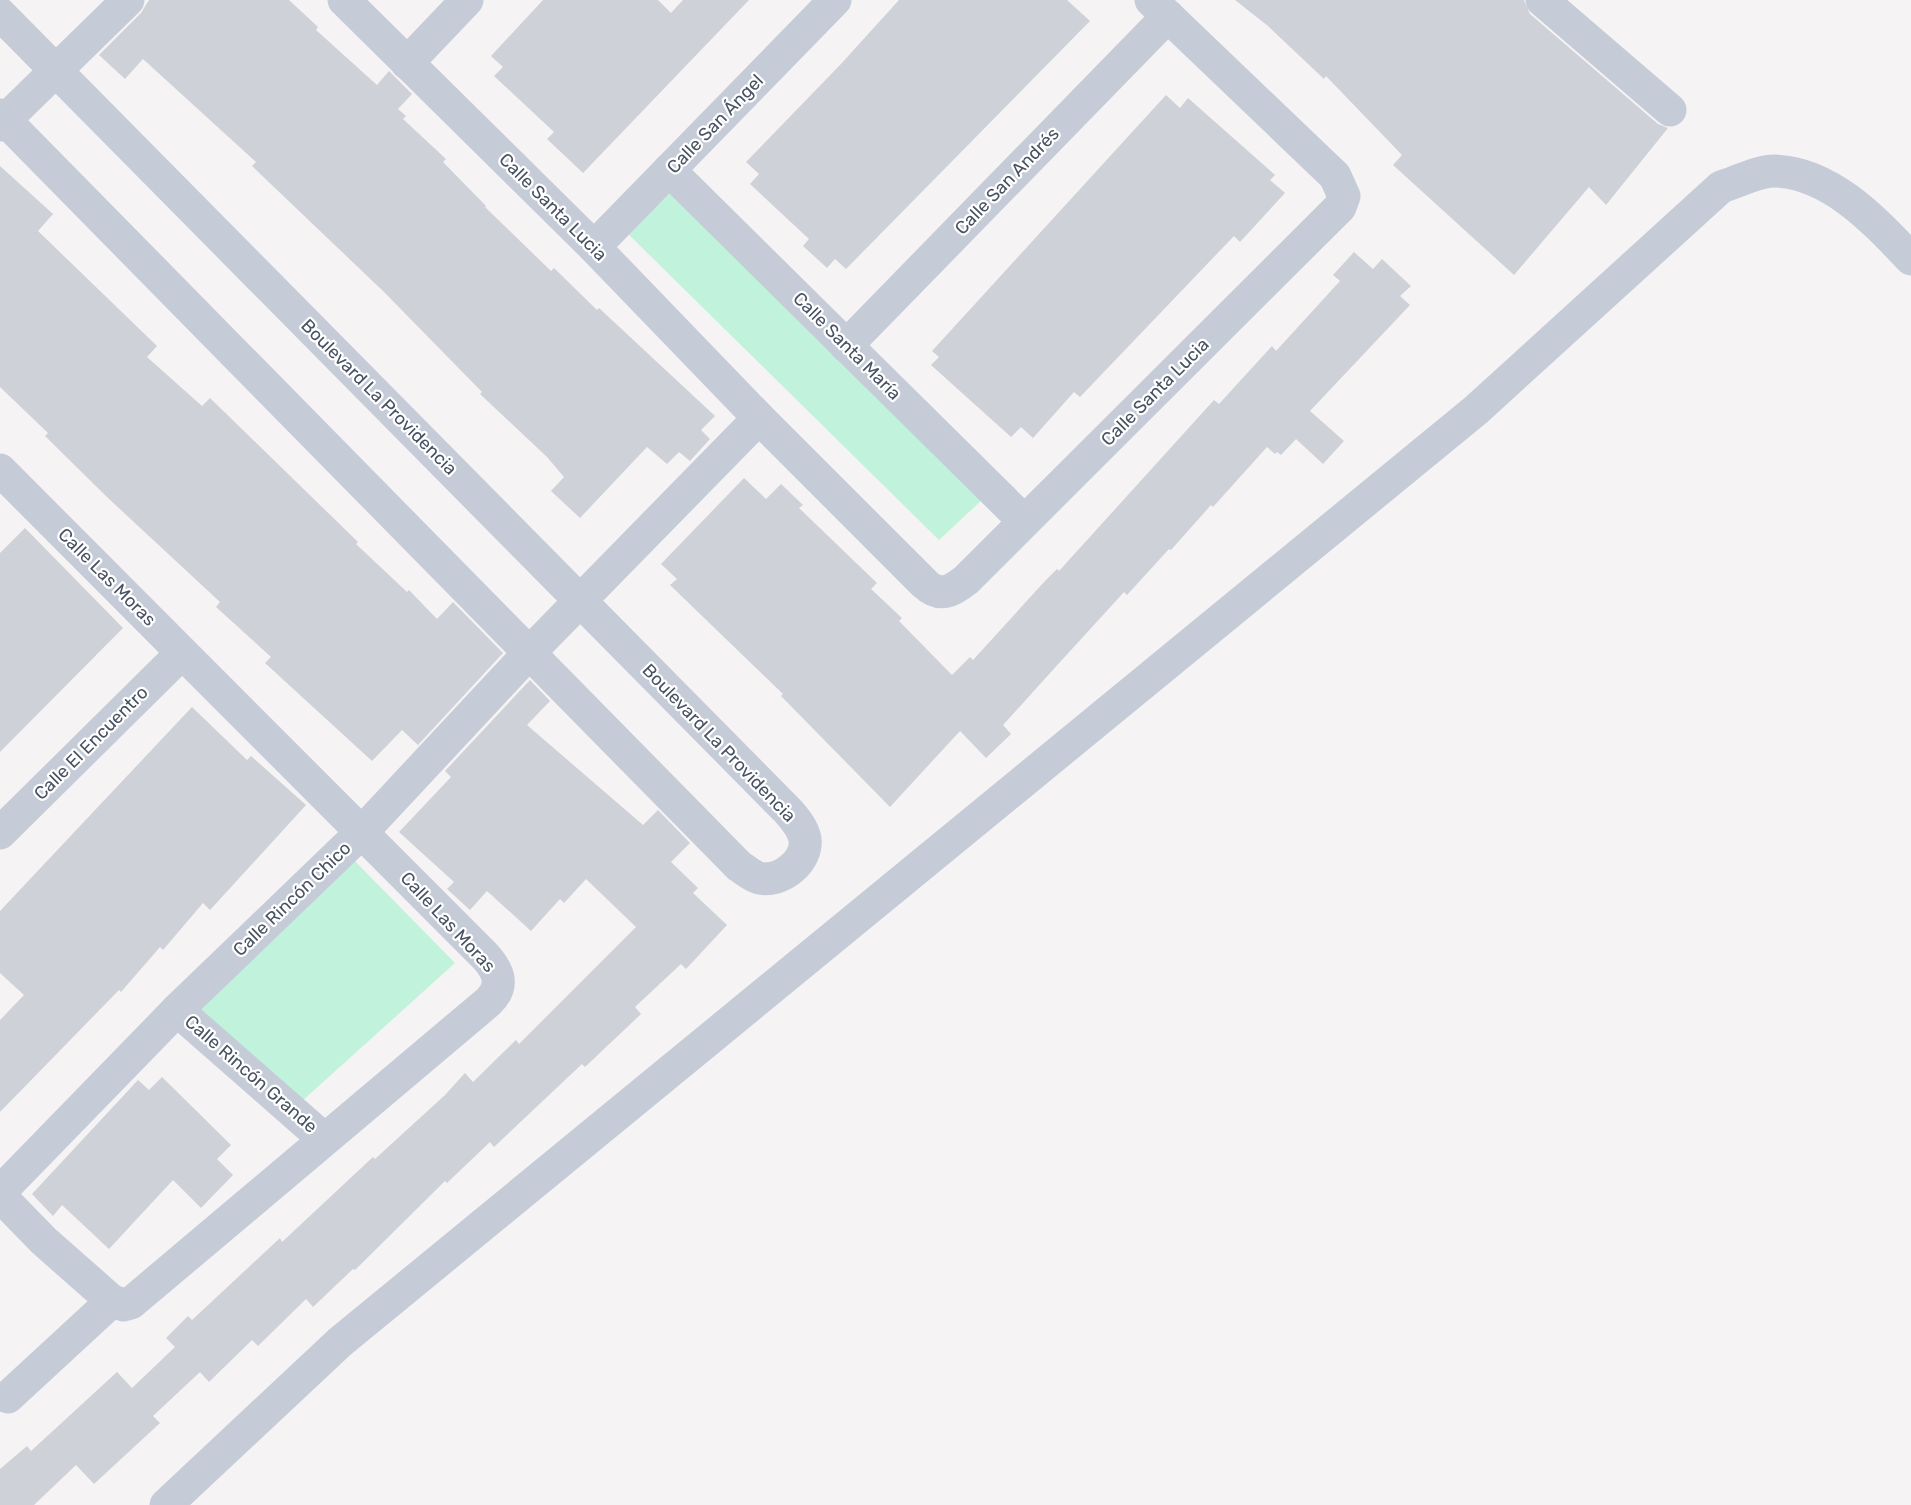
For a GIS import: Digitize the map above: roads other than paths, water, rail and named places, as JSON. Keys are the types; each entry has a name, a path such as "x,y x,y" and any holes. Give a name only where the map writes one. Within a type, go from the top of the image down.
{"street":[{"path":"2,120 128,0"},
{"name":"Calle Santa Lucia","path":"344,0 594,247 759,418 931,590 943,593 956,588 1340,207 1344,196 1335,176 1320,159 1160,8"},
{"path":"407,63 467,0"},
{"name":"Calle San Ángel","path":"594,247 835,0"},
{"path":"1542,0 1670,110"},
{"name":"Calle San Andrés","path":"846,346 1160,8"},
{"name":"Boulevard La Providencia","path":"0,14 799,824 805,837 806,851 796,864 783,874 770,879 758,878 739,866 2,120"},
{"name":"Calle Santa María","path":"669,170 1024,521"},
{"path":"166,1505 340,1342 1476,410 1720,187 1772,171 1810,176 1852,204 1883,230 1911,259"},
{"path":"580,601 759,418"},
{"name":"Calle Las Moras","path":"2,475 493,964 499,982 495,995 488,1002 130,1303 124,1305 112,1301"},
{"name":"Calle Rincón Chico","path":"0,1194 177,1010 362,832 580,601"},
{"name":"Calle El Encuentro","path":"0,833 183,653"},
{"name":"Calle Rincón Grande","path":"177,1010 324,1139"},
{"path":"0,1194 44,1241 112,1301 8,1397"}]}
